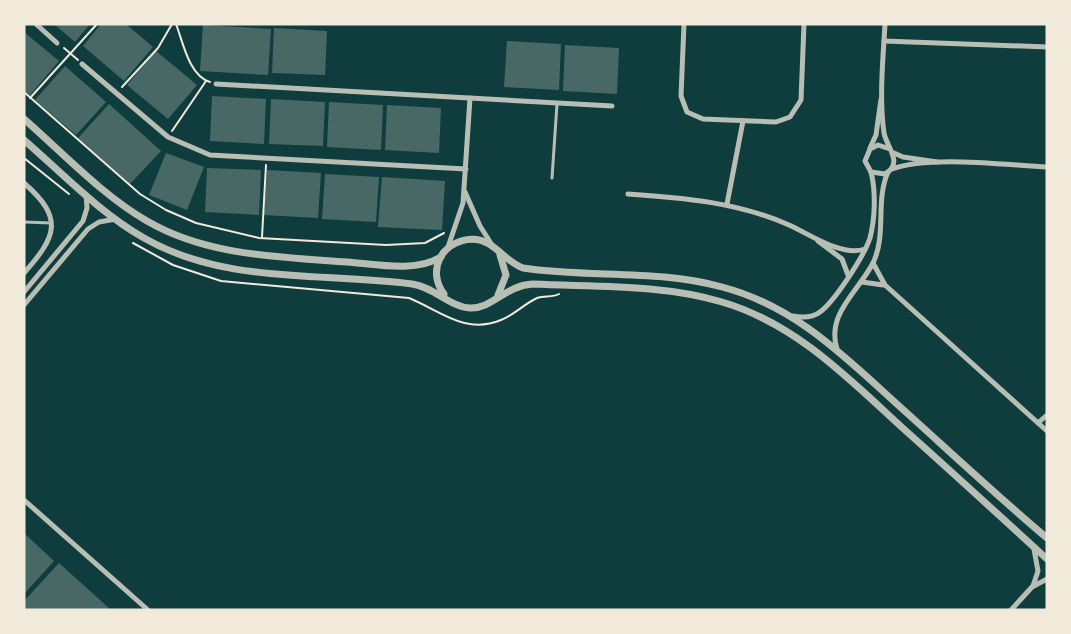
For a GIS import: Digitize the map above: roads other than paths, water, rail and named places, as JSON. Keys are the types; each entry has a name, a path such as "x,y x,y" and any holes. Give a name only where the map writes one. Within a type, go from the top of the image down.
{"street":[{"path":"36,24 57,43"},
{"path":"684,24 681,96 684,107 698,118 781,122 797,110 801,100 804,24"},
{"path":"837,349 835,322 873,263 880,240 883,190 895,161 884,132 882,98 885,24"},
{"path":"884,41 1047,47"},
{"path":"82,64 168,137 210,155 466,169"},
{"path":"216,84 612,106"},
{"path":"445,296 437,277 441,257 448,248 458,226 465,191 470,98"},
{"path":"792,316 805,317 818,314 842,285 865,249 872,222 873,185 871,172 865,161 876,135 882,98"},
{"path":"24,119 128,209 147,221 184,238 234,251 272,257 414,266 441,257"},
{"path":"727,204 742,121"},
{"path":"24,140 86,195 143,238 171,251 210,264 267,274 414,284 445,296 453,303 472,308 521,285 669,291 724,302 775,324 822,354 1047,559"},
{"path":"870,149 882,145 903,158 938,163"},
{"path":"871,172 881,175 906,165 938,163 1047,167"},
{"path":"24,183 42,199 51,223 47,244 24,273"},
{"path":"465,191 480,226 497,250 505,267 505,283 491,301"},
{"path":"628,194 727,204 769,217 846,251 865,249"},
{"path":"24,292 84,221 87,208 86,195"},
{"path":"24,304 88,229 99,222 116,219"},
{"path":"815,238 842,259 848,276"},
{"path":"448,248 460,241 475,239 497,250 523,268 672,277 705,283 746,294 792,316 837,349 1038,531 1047,536"},
{"path":"873,263 885,285 1047,431"},
{"path":"862,282 885,285"},
{"path":"842,285 854,292"},
{"path":"1038,423 1047,414"},
{"path":"24,500 148,610"},
{"path":"1032,587 1038,563 1033,546"},
{"path":"1011,610 1032,587 1047,579"}],"lane":[{"path":"552,178 557,104"},
{"path":"24,222 51,223"}]}
